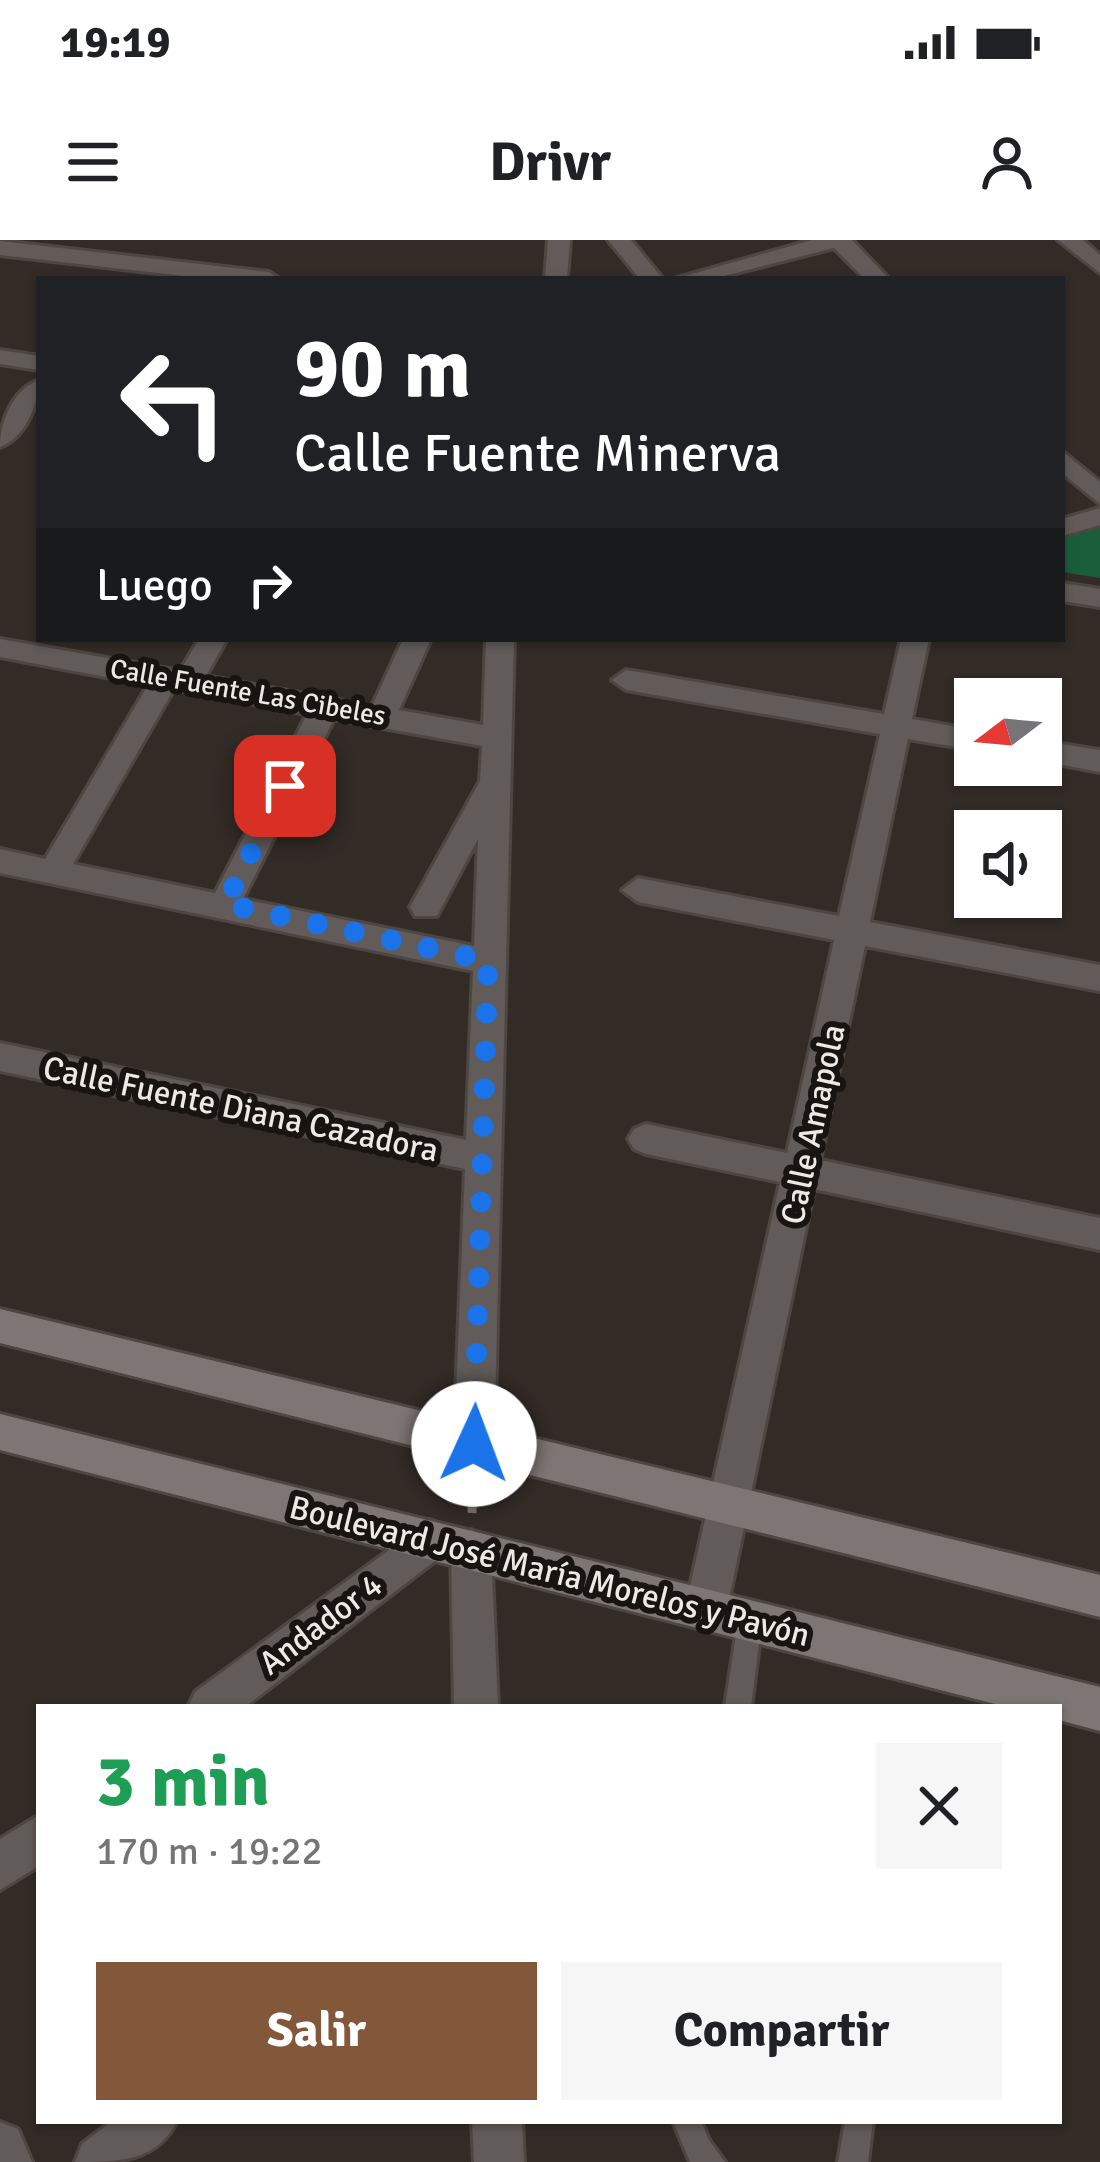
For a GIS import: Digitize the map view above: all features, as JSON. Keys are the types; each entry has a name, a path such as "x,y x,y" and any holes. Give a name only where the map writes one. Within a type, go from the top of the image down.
{"main road":[{"path":"0,1326 1100,1596"},
{"name":"Boulevard José María Morelos y Pavón","path":"0,1432 1100,1708"}],"street":[{"path":"556,276 559,240"},
{"path":"620,240 650,276"},
{"path":"697,276 839,240 875,276"},
{"path":"1069,240 1100,266"},
{"path":"0,248 242,276"},
{"path":"0,358 36,363"},
{"path":"0,439 36,391"},
{"path":"1065,462 1100,496"},
{"path":"1065,527 1100,516"},
{"path":"1065,592 1100,598"},
{"name":"Calle Fuente Las Cibeles","path":"21,642 178,679 495,738"},
{"path":"52,874 178,679 210,642"},
{"path":"380,717 416,642"},
{"path":"474,1444 500,642"},
{"name":"Calle Amapola","path":"706,1609 914,642"},
{"path":"626,680 954,736"},
{"path":"225,904 326,706"},
{"path":"1062,755 1100,761"},
{"path":"426,907 495,781"},
{"path":"0,861 488,961"},
{"path":"638,890 1100,978"},
{"name":"Calle Fuente Diana Cazadora","path":"0,1057 482,1158"},
{"path":"646,1139 1100,1234"},
{"path":"450,1545 476,1704"},
{"name":"Andador 4","path":"214,1704 450,1545"},
{"path":"0,1867 36,1840"},
{"path":"100,2162 148,2124"},
{"path":"497,2124 499,2162"},
{"path":"0,2147 7,2162"}],"lane":[{"path":"738,1704 750,1621"},
{"path":"688,2124 698,2150 710,2162"},
{"path":"854,2162 859,2124"}],"path":[{"path":"450,1545 474,1444"}],"green space":[{"path":"1100,519 1100,578 1065,572 1065,530"}],"route":[{"path":"285,786 225,904 488,961 474,1444"}]}
